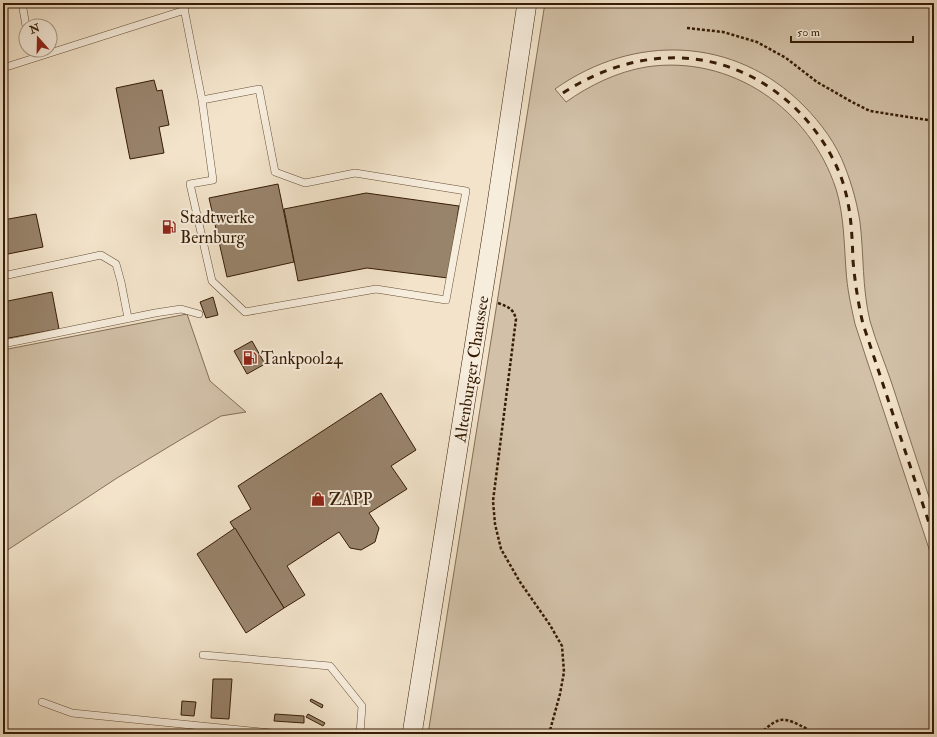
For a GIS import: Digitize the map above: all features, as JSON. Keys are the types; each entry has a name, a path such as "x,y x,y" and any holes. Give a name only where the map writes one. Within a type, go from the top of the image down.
{"main road":[{"name":"Altenburger Chaussee","path":"412,734 482,297 527,3"}],"lane":[{"path":"22,3 25,18"},
{"path":"58,49 184,6 202,100 213,180 190,184 212,281 245,312 376,289 446,300 466,191 355,173 305,183 275,172 259,89 202,100"},
{"path":"3,68 32,58"},
{"path":"3,276 101,254 116,264 128,318"},
{"path":"3,344 128,318 181,309 199,314"},
{"path":"203,655 330,666 362,706 360,734"},
{"path":"42,702 72,713 281,734"}],"path":[{"path":"687,28 723,32 757,42 786,58 823,85 870,111 934,121"},
{"path":"482,297 508,307 514,311 516,319 493,501 495,524 502,549 520,582 550,625 562,646 564,672 560,694 549,734"},
{"path":"760,734 777,721 788,720 807,729 809,734"}],"shaded area":[{"path":"545,3 934,3 934,512 870,321 864,284 860,222 852,187 838,151 822,127 804,106 777,83 747,66 716,55 683,50 650,51 618,58 586,71 555,89 566,102 604,80 635,69 678,65 708,69 737,79 763,93 787,112 807,134 824,160 836,189 841,209 847,284 855,324 934,564 934,734 428,734"},
{"path":"187,314 210,381 246,412 221,416 117,478 3,553 3,350"}],"building":[{"path":"154,80 157,91 162,90 169,125 159,127 164,153 130,159 116,88"},
{"path":"278,184 294,262 227,277 209,198"},
{"path":"366,193 459,206 448,278 367,268 298,281 284,209"},
{"path":"36,214 43,247 3,255 3,220"},
{"path":"52,292 59,329 3,339 3,302"},
{"path":"213,297 218,315 206,318 200,302"},
{"name":"Tankpool24","path":"252,341 265,364 247,374 234,351"},
{"name":"ZAPP","path":"381,393 416,450 391,466 407,489 369,513 379,528 375,542 361,550 350,548 339,532 287,566 305,595 284,608 230,522 251,509 238,486"},
{"path":"235,528 284,608 246,633 197,554"},
{"path":"213,679 232,679 229,719 211,718"},
{"path":"311,699 323,705 322,708 310,701"},
{"path":"182,701 196,702 194,716 181,715"},
{"path":"275,714 304,716 304,723 274,721"},
{"path":"308,714 325,723 323,726 306,717"}],"railway":[{"path":"563,93 592,77 621,66 651,59 682,58 711,62 740,71 768,86 794,107 809,123 822,140 841,177 847,198 856,285 863,324 934,538"}],"place":[{"name":"Stadtwerke Bernburg","path":"169,227"},
{"name":"Tankpool24","path":"250,358"},
{"name":"ZAPP","path":"318,499"}]}
